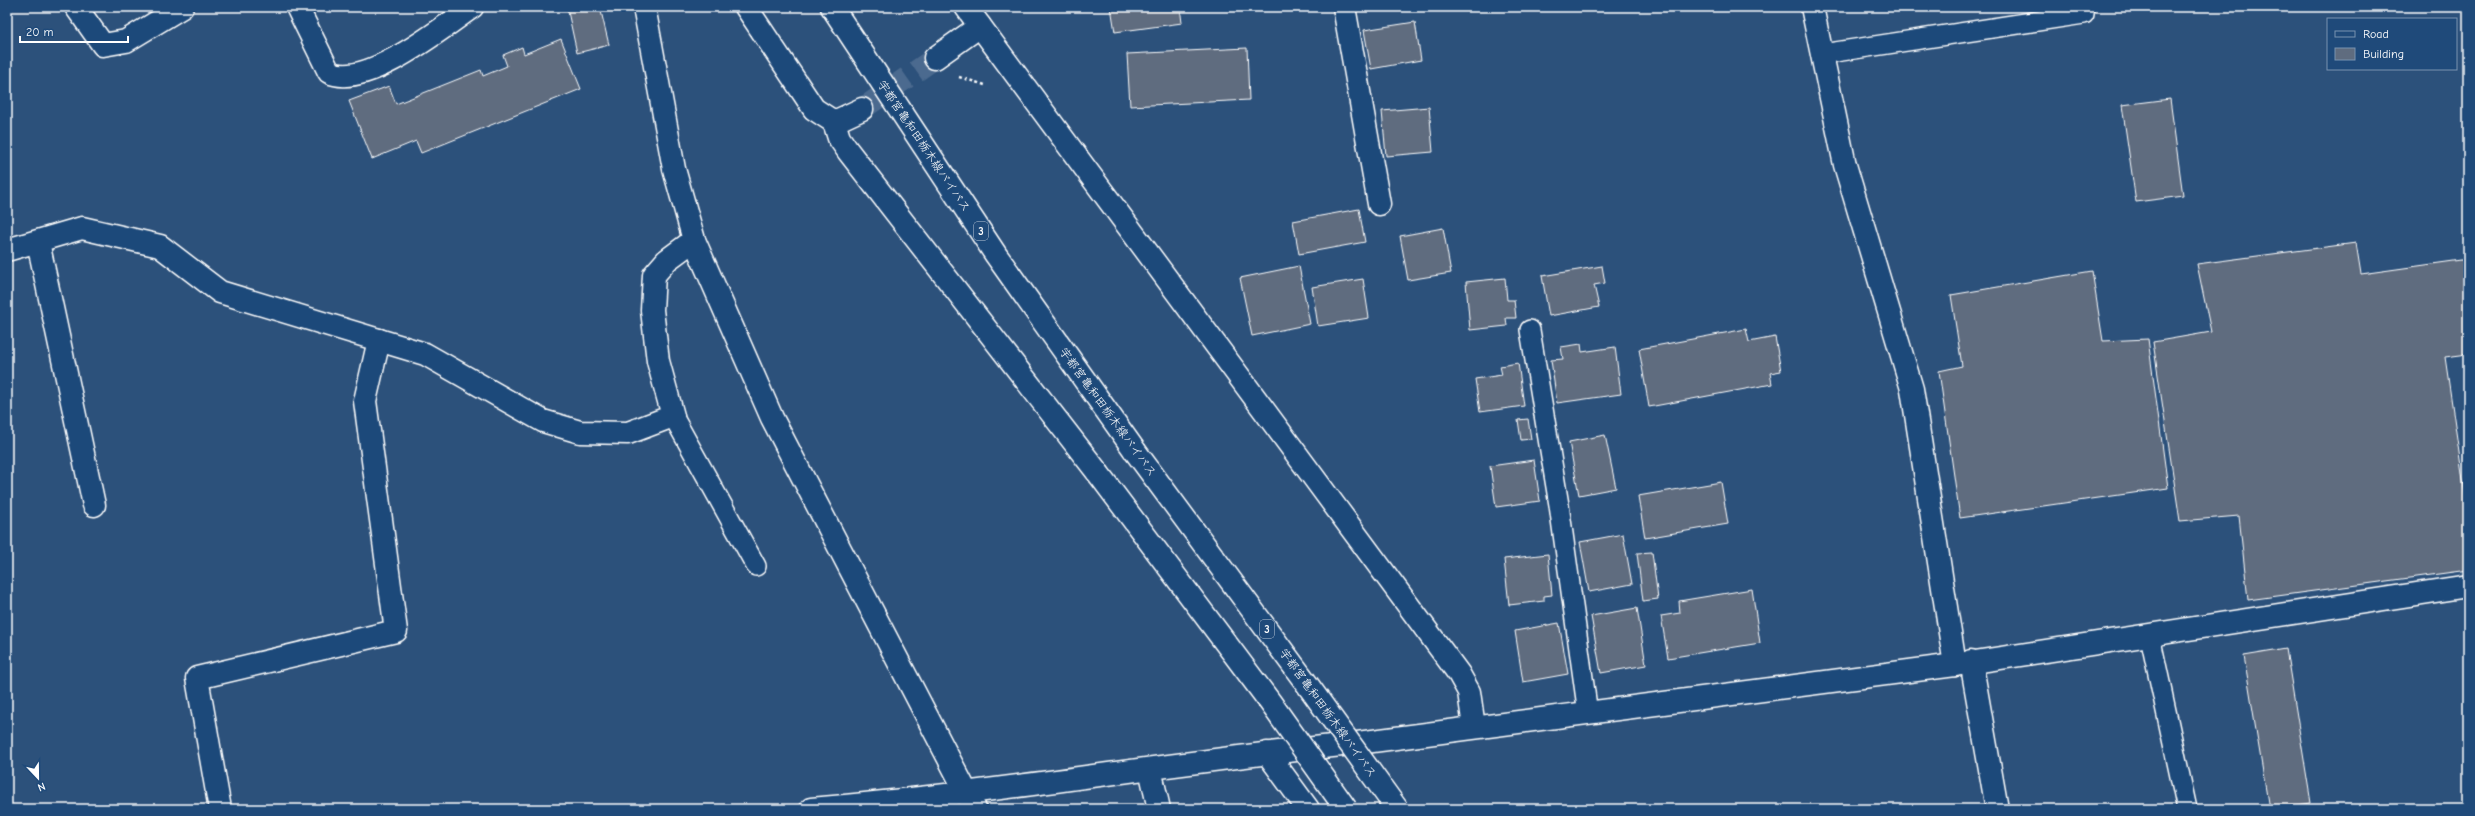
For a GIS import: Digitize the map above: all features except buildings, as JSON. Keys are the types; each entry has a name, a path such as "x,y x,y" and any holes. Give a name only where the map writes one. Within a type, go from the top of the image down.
{"street":[{"path":"76,7 103,45 126,41 182,7"},
{"path":"297,7 329,72 338,77 366,72 415,47 472,7"},
{"path":"644,7 674,169 694,240 772,418 971,801"},
{"path":"746,7 814,109 834,122 839,138 848,151 1098,474 1265,696 1346,809"},
{"name":"宇都宮亀和田栃木線バイパス","path":"832,7 996,255 1135,451 1308,684 1397,809"},
{"path":"966,7 1459,674 1469,692 1474,727"},
{"path":"1344,7 1379,204"},
{"path":"1812,7 1845,165 1912,389 1963,663 1997,809"},
{"path":"935,58 980,26"},
{"path":"834,122 862,109"},
{"path":"7,250 82,228 160,246 220,292 425,354 543,421 580,432 628,433 674,416 658,361 652,310 654,275 667,260 694,240"},
{"path":"38,242 94,505"},
{"path":"220,809 197,678 396,631 365,401 379,340"},
{"path":"811,809 971,801 1150,769 1474,727 1588,714 1963,663 2150,636 2468,586"},
{"path":"1268,753 1308,809"},
{"path":"1150,769 1159,809"}],"lane":[{"path":"1822,54 2084,14"},
{"path":"1530,330 1559,505 1588,714"},
{"path":"674,416 756,566"},
{"path":"2150,636 2187,809"}],"path":[{"path":"952,74 978,84 989,85"}],"tunnel":[{"path":"862,109 935,58"}]}
